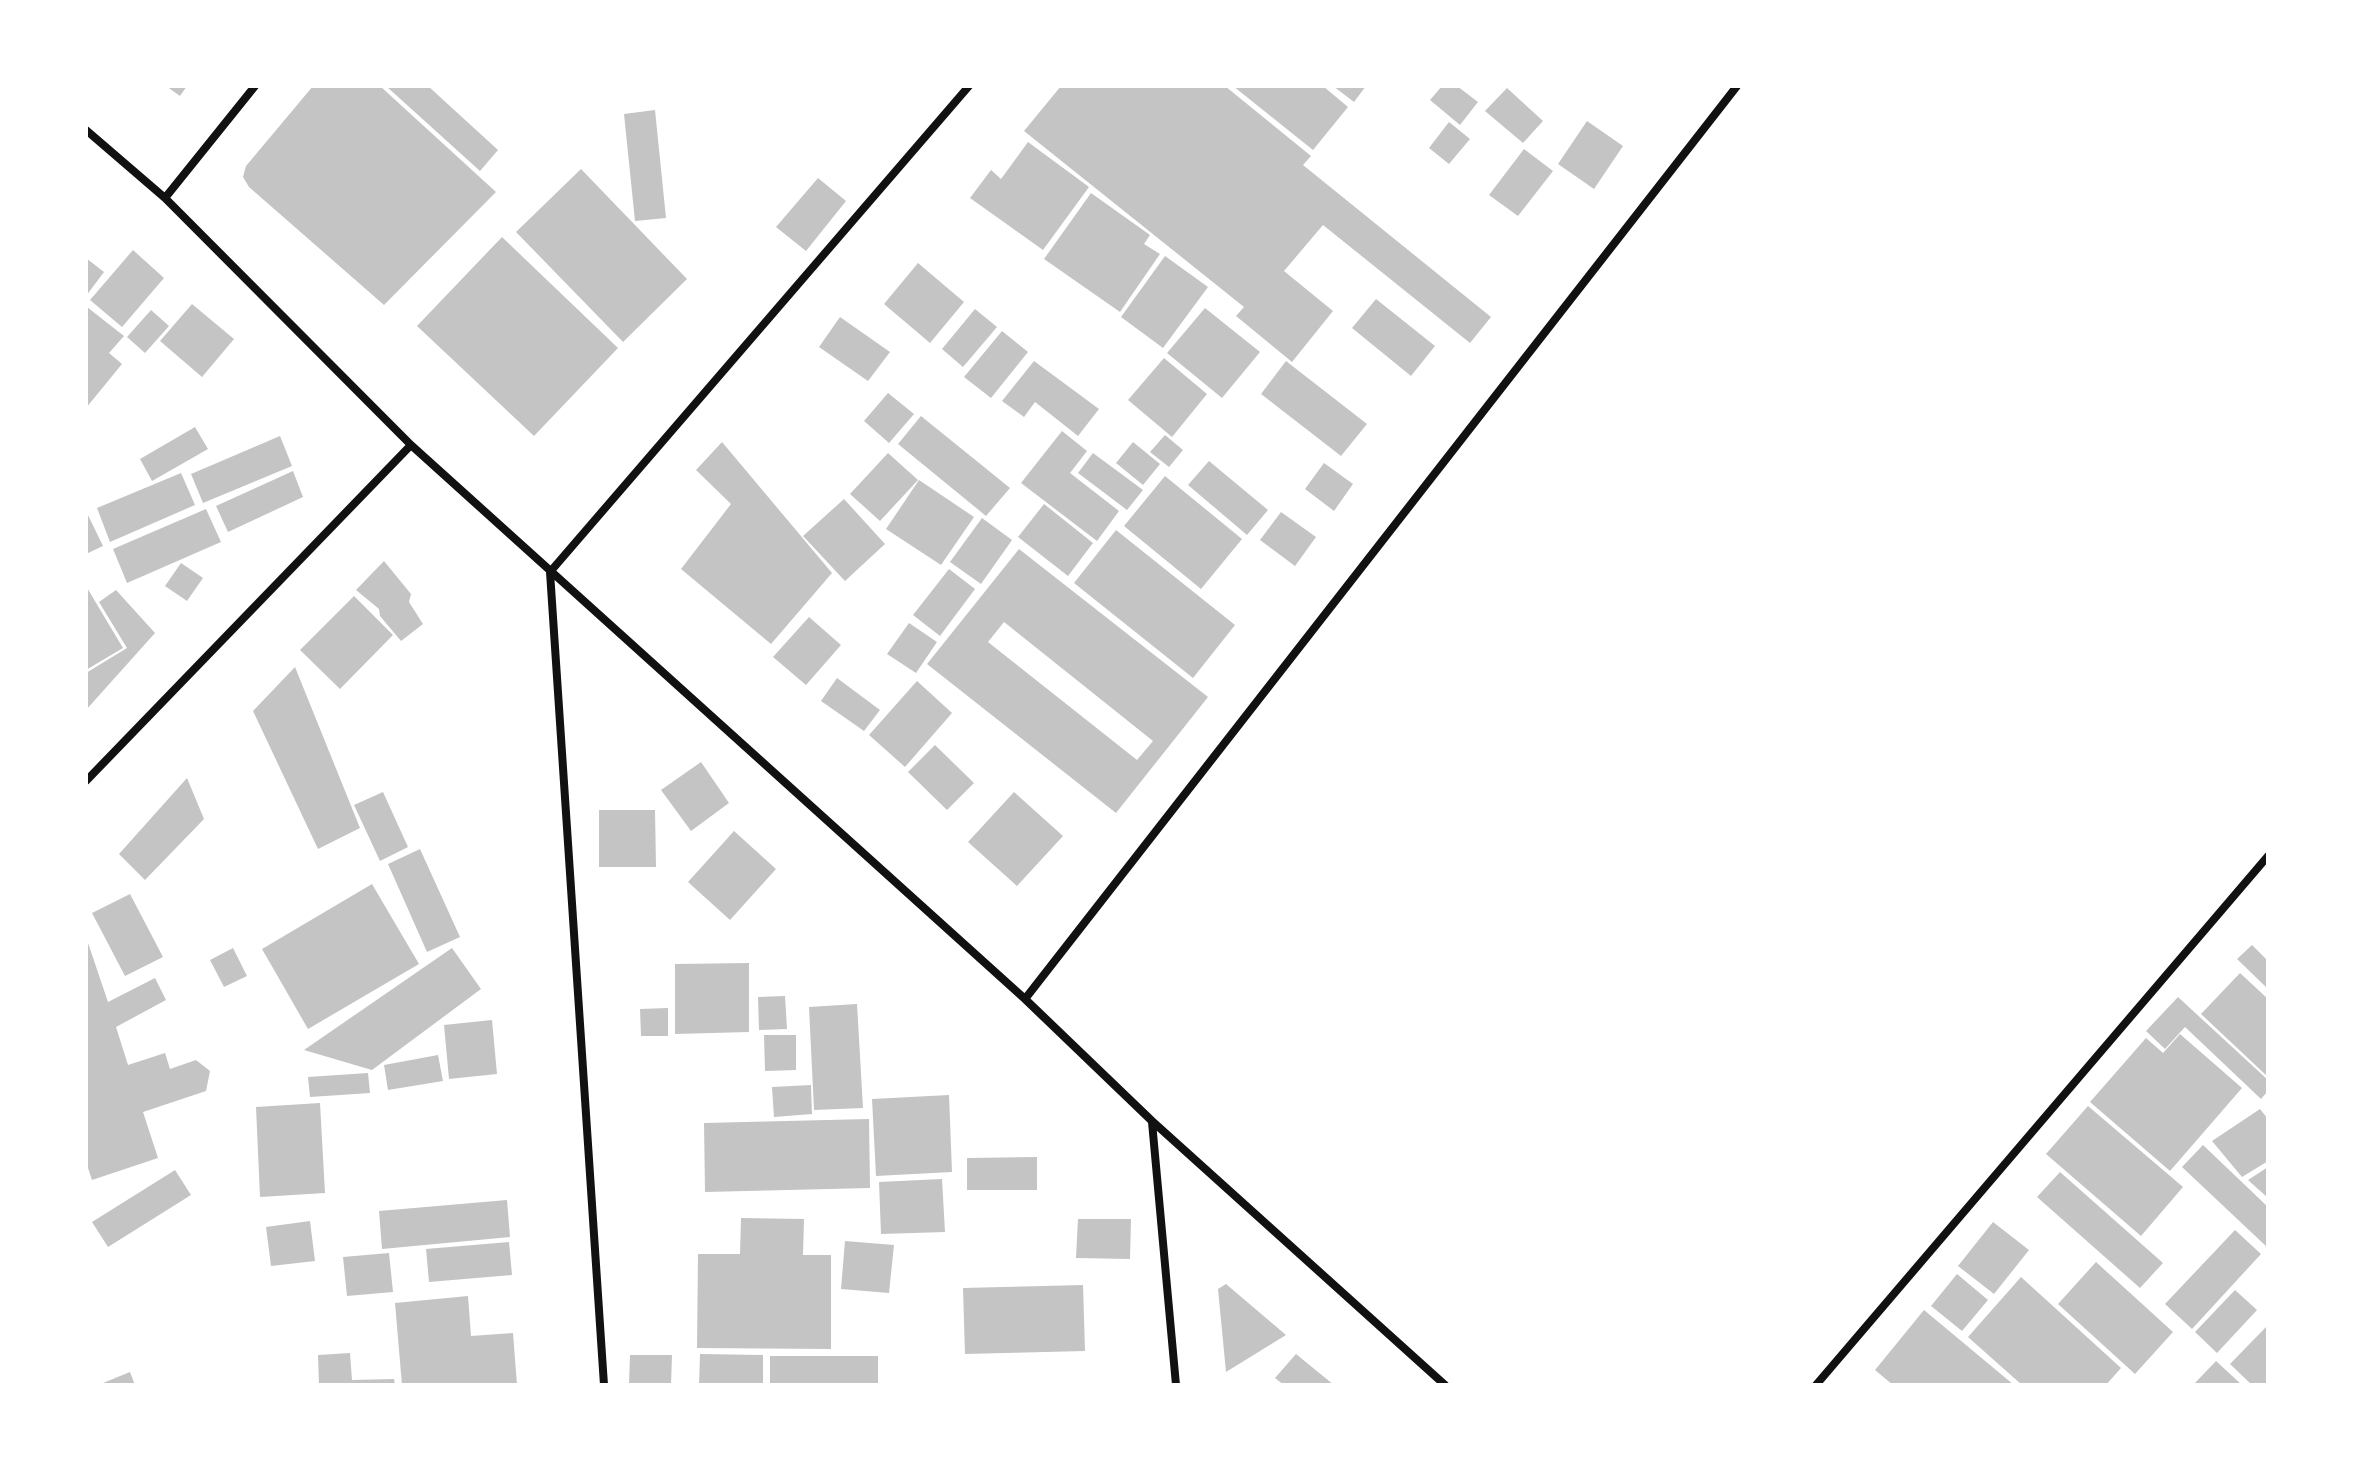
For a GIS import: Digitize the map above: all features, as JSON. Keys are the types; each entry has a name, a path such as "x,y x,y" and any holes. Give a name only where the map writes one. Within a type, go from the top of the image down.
{"street":[{"path":"165,198 255,86"},
{"path":"604,1385 550,572 969,86"},
{"path":"1025,999 1737,86"},
{"path":"86,130 165,198 411,445 1025,999 1152,1121 1445,1385"},
{"path":"86,781 411,445"},
{"path":"1816,1385 2268,856"},
{"path":"1152,1121 1176,1385"}],"building":[{"path":"166,86 187,86 180,96"},
{"path":"313,86 380,86 496,192 384,305 249,187 243,177 246,166"},
{"path":"386,86 428,86 498,150 480,171"},
{"path":"1061,86 1225,86 1311,156 1303,165 1491,317 1470,343 1323,225 1284,271 1333,311 1292,362 1236,316 1244,307 1024,131"},
{"path":"1233,86 1323,86 1348,107 1313,150"},
{"path":"1333,86 1366,86 1354,102"},
{"path":"1442,86 1457,86 1478,102 1460,125 1430,100"},
{"path":"1507,88 1543,121 1523,143 1485,111"},
{"path":"655,110 666,218 635,221 624,114"},
{"path":"1587,121 1623,146 1594,189 1558,164"},
{"path":"1449,122 1470,139 1449,164 1429,148"},
{"path":"1028,142 1089,187 1043,250 970,198 991,170 1001,179"},
{"path":"1524,149 1553,171 1518,216 1489,195"},
{"path":"581,169 687,279 623,342 516,232"},
{"path":"818,178 846,201 806,251 776,227"},
{"path":"1091,193 1150,235 1144,244 1160,254 1120,312 1044,259"},
{"path":"502,237 618,348 534,436 417,326"},
{"path":"133,250 164,278 122,327 90,300"},
{"path":"1165,256 1208,287 1163,348 1121,317"},
{"path":"86,258 104,272 86,296"},
{"path":"918,263 964,302 930,343 884,304"},
{"path":"1376,299 1435,346 1411,376 1352,328"},
{"path":"192,304 234,339 202,377 160,341"},
{"path":"87,307 124,336 109,353 122,364 86,408"},
{"path":"1205,308 1260,352 1222,398 1167,353"},
{"path":"975,309 997,327 963,367 942,349"},
{"path":"151,310 169,326 145,353 127,337"},
{"path":"840,317 890,352 868,381 819,347"},
{"path":"1002,331 1028,352 991,398 964,377"},
{"path":"1164,358 1207,394 1172,437 1128,400"},
{"path":"1034,361 1099,409 1078,436 1035,402 1024,417 1002,401"},
{"path":"1286,361 1367,424 1341,456 1261,394"},
{"path":"888,393 914,414 889,443 864,421"},
{"path":"921,416 1010,488 986,516 898,444"},
{"path":"195,427 208,449 152,481 140,459"},
{"path":"1062,431 1087,451 1070,473 1119,511 1097,541 1021,483"},
{"path":"1165,435 1183,450 1169,467 1150,452"},
{"path":"280,436 292,466 203,503 191,474"},
{"path":"722,442 832,573 771,644 681,569 731,504 696,470"},
{"path":"1133,442 1160,464 1143,485 1116,463"},
{"path":"888,453 918,480 880,521 850,494"},
{"path":"1093,453 1143,490 1127,510 1078,473"},
{"path":"1209,461 1268,510 1247,535 1188,485"},
{"path":"1324,463 1353,484 1334,511 1305,489"},
{"path":"293,471 303,497 228,532 216,506"},
{"path":"181,473 195,505 110,542 97,508"},
{"path":"1165,476 1242,539 1201,589 1124,526"},
{"path":"919,480 974,517 941,565 886,529"},
{"path":"844,499 885,544 845,581 803,536"},
{"path":"1044,504 1093,543 1068,576 1018,537"},
{"path":"206,509 221,542 127,583 113,549"},
{"path":"86,511 103,546 86,554"},
{"path":"1281,512 1316,537 1295,566 1260,540"},
{"path":"982,518 1012,540 981,584 950,562"},
{"path":"1116,530 1235,625 1193,678 1074,583"},
{"path":"1019,549 1208,697 1116,813 927,664","holes":["1004,622 1153,741 1137,760 988,642"]},
{"path":"384,561 411,594 409,602 423,624 401,641 380,616 379,609 356,590"},
{"path":"181,563 203,578 187,601 165,586"},
{"path":"949,569 975,589 940,636 913,615"},
{"path":"86,586 123,648 86,670"},
{"path":"116,590 155,633 86,710 86,673 127,648 99,602"},
{"path":"354,596 393,635 340,689 300,650"},
{"path":"809,617 841,645 806,685 773,657"},
{"path":"909,623 937,642 916,673 887,654"},
{"path":"295,667 360,828 318,849 253,711"},
{"path":"837,678 880,710 864,731 821,701"},
{"path":"917,681 952,713 905,767 869,735"},
{"path":"935,745 974,783 947,810 908,772"},
{"path":"701,762 729,803 691,831 661,790"},
{"path":"187,778 204,819 145,880 119,854"},
{"path":"383,792 408,847 380,861 354,805"},
{"path":"1014,792 1063,836 1017,886 968,842"},
{"path":"599,810 655,810 656,867 599,867"},
{"path":"734,831 776,869 730,920 688,882"},
{"path":"420,849 460,937 427,952 388,864"},
{"path":"372,884 419,964 308,1029 262,949"},
{"path":"130,894 163,957 125,976 92,913"},
{"path":"86,937 108,1002 155,978 166,1000 116,1027 128,1065 165,1053 170,1069 196,1060 210,1071 206,1091 143,1112 158,1158 92,1180 86,1162"},
{"path":"2252,945 2268,961 2268,989 2237,959"},
{"path":"233,948 247,976 224,987 210,960"},
{"path":"452,948 481,989 372,1070 304,1050"},
{"path":"749,963 749,1032 675,1034 675,964"},
{"path":"2240,973 2268,999 2268,1077 2201,1014"},
{"path":"785,996 787,1029 759,1030 758,997"},
{"path":"2178,997 2268,1080 2268,1091 2261,1099 2185,1027 2165,1049 2146,1031"},
{"path":"857,1004 863,1108 814,1110 809,1007"},
{"path":"668,1008 668,1036 641,1036 640,1009"},
{"path":"492,1020 497,1074 449,1079 444,1025"},
{"path":"2180,1034 2242,1088 2170,1171 2090,1102 2146,1038 2163,1053"},
{"path":"764,1035 796,1035 796,1070 765,1071"},
{"path":"438,1055 443,1081 388,1090 384,1065"},
{"path":"368,1073 370,1093 310,1097 308,1077"},
{"path":"811,1085 812,1114 774,1117 772,1087"},
{"path":"949,1095 952,1172 876,1176 872,1099"},
{"path":"320,1103 325,1193 260,1197 256,1107"},
{"path":"2088,1106 2183,1187 2141,1236 2046,1154"},
{"path":"2260,1109 2268,1119 2268,1161 2242,1177 2212,1141"},
{"path":"869,1119 870,1188 705,1192 704,1123"},
{"path":"2203,1145 2268,1207 2268,1248 2182,1167"},
{"path":"1037,1157 1037,1190 967,1190 967,1158"},
{"path":"2268,1167 2268,1198 2248,1180"},
{"path":"175,1170 191,1195 108,1247 92,1222"},
{"path":"2060,1172 2163,1263 2140,1288 2037,1197"},
{"path":"942,1179 945,1232 881,1234 879,1182"},
{"path":"507,1200 510,1237 382,1249 379,1211"},
{"path":"741,1218 804,1219 803,1255 831,1255 831,1349 697,1348 698,1254 740,1254"},
{"path":"1078,1219 1131,1219 1130,1259 1076,1258"},
{"path":"310,1221 315,1261 271,1266 266,1227"},
{"path":"1993,1222 2029,1250 1994,1294 1958,1266"},
{"path":"2235,1230 2261,1254 2192,1329 2165,1304"},
{"path":"845,1241 894,1245 889,1293 841,1289"},
{"path":"509,1242 512,1275 429,1282 426,1249"},
{"path":"389,1253 393,1292 347,1296 343,1257"},
{"path":"2096,1262 2173,1332 2135,1374 2058,1304"},
{"path":"1957,1274 1988,1300 1962,1331 1931,1306"},
{"path":"2021,1277 2121,1368 2106,1385 2022,1385 1968,1337"},
{"path":"1226,1284 1286,1335 1226,1372 1218,1289"},
{"path":"1083,1285 1085,1351 965,1354 963,1288"},
{"path":"2235,1290 2257,1310 2217,1353 2195,1332"},
{"path":"468,1296 471,1336 513,1333 517,1385 402,1385 395,1303"},
{"path":"1924,1310 2014,1385 1893,1385 1875,1370"},
{"path":"2268,1325 2268,1385 2252,1385 2230,1364"},
{"path":"350,1353 352,1380 394,1379 395,1385 319,1385 318,1355"},
{"path":"700,1354 763,1355 763,1385 699,1385"},
{"path":"1296,1354 1334,1385 1284,1385 1275,1378"},
{"path":"630,1355 672,1355 671,1385 629,1385"},
{"path":"770,1356 878,1356 878,1385 770,1385"},
{"path":"2216,1361 2242,1385 2193,1385"},
{"path":"130,1372 135,1385 98,1385"}]}
